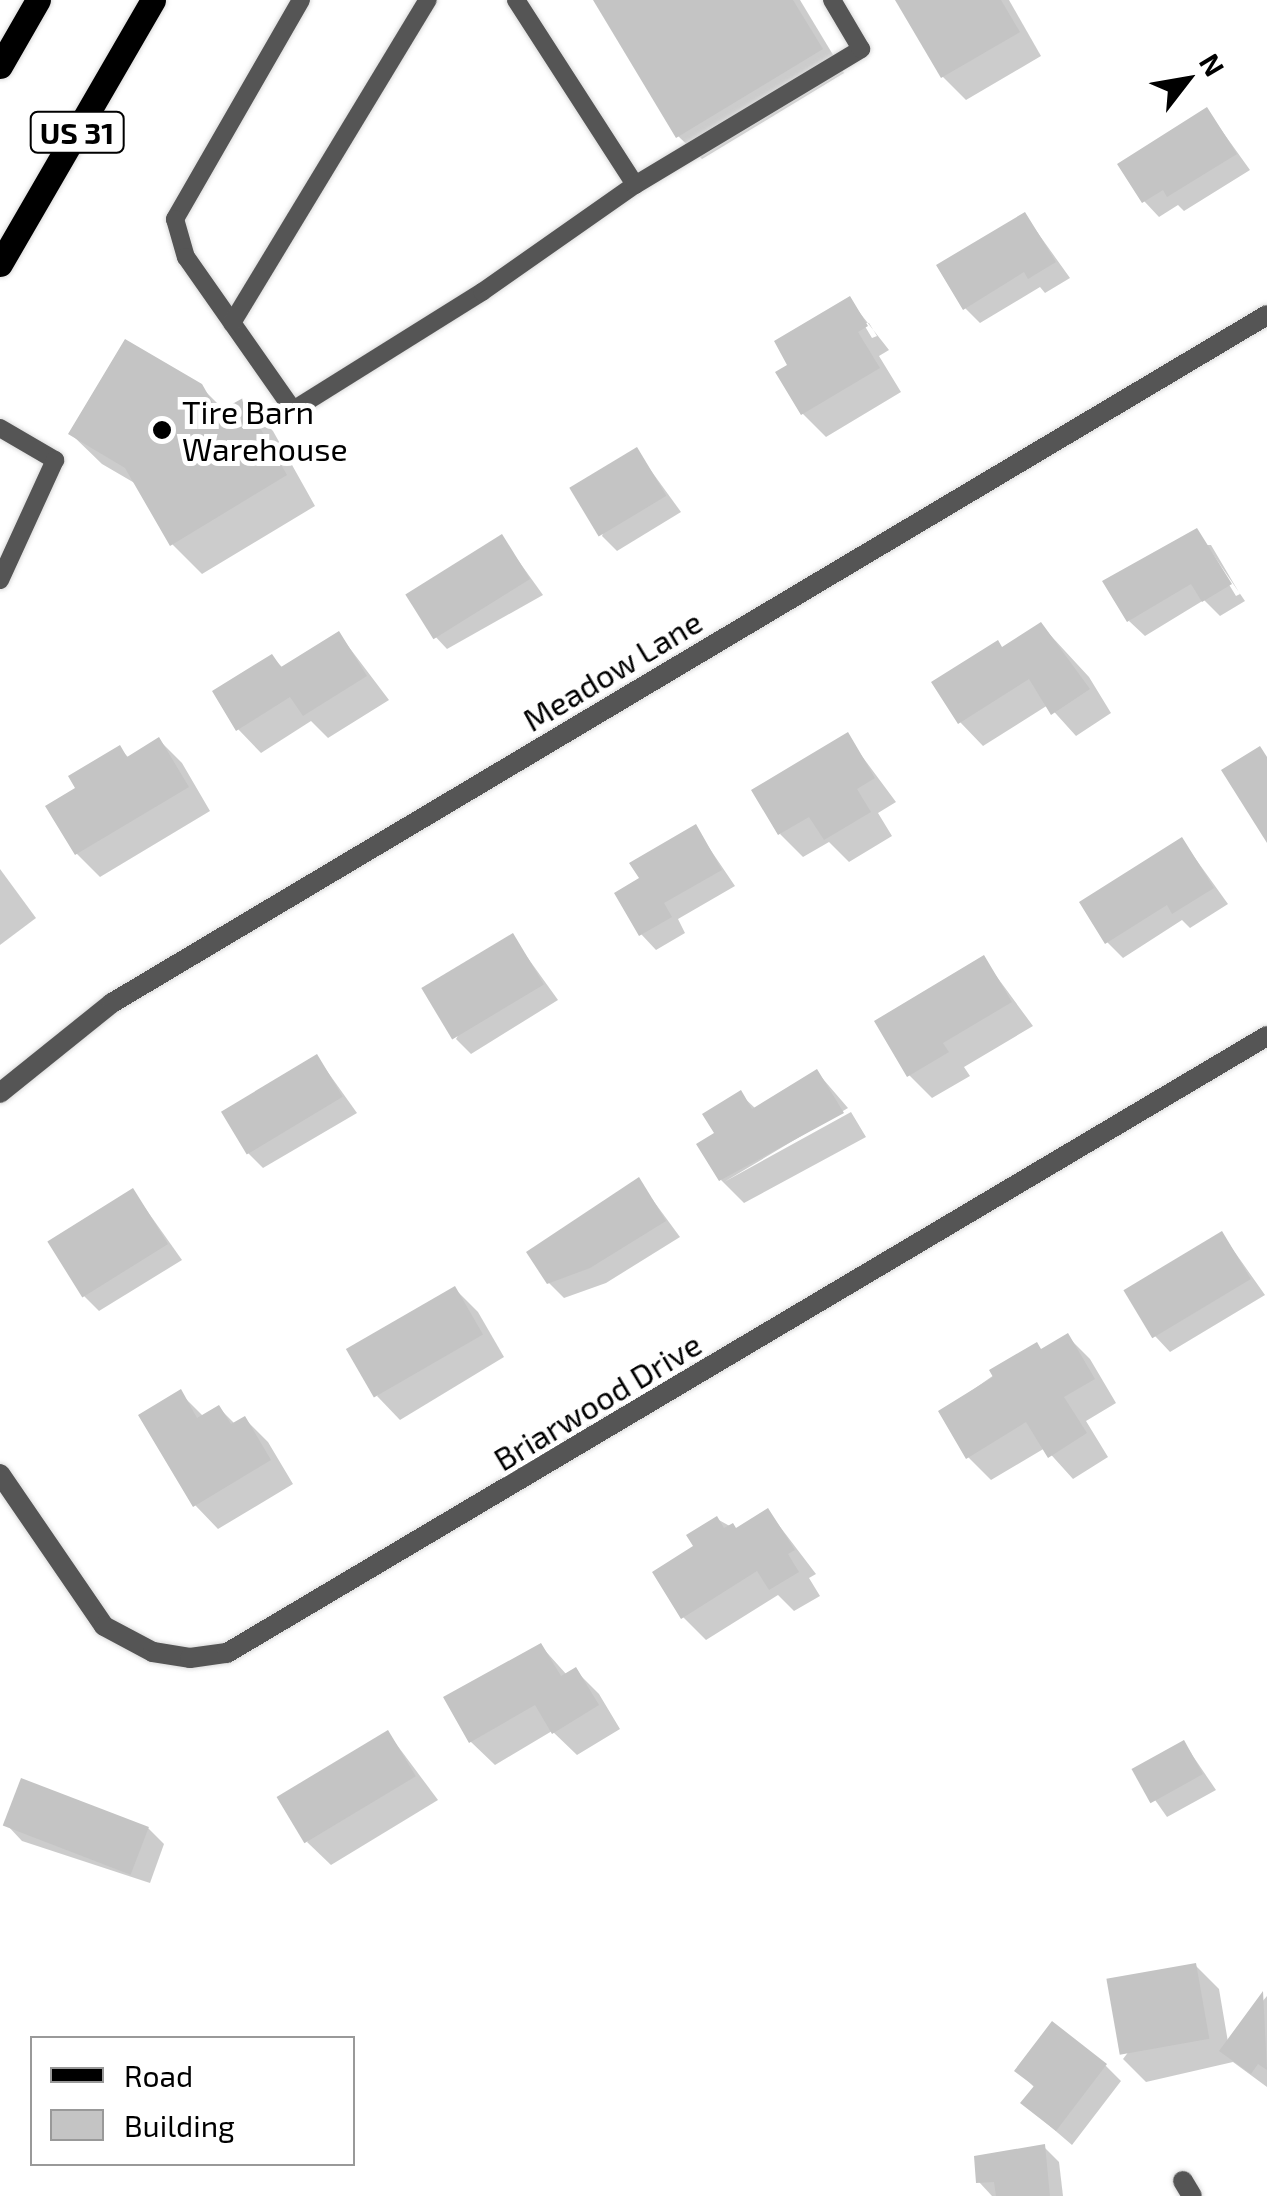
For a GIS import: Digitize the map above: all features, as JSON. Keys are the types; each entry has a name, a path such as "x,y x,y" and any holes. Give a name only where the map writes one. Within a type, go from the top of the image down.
{"main road":[{"path":"0,66 38,0"},
{"name":"US 31","path":"0,264 153,0"}],"street":[{"name":"Meadow Lane","path":"0,1094 112,1003 1267,315"},
{"name":"Briarwood Drive","path":"0,1474 104,1626 153,1652 190,1658 227,1652 1267,1036"}],"lane":[{"path":"301,0 175,219 186,257 293,410 482,292 636,185 861,49 832,0"},
{"path":"232,324 428,0"},
{"path":"516,0 636,185"},
{"path":"0,428 55,460 0,580"}],"building":[{"path":"593,0 793,0 823,49 676,138"},
{"path":"895,0 1001,0 1020,32 941,78"},
{"path":"1207,107 1237,154 1167,197 1163,190 1142,203 1117,164"},
{"path":"1025,212 1056,262 1028,279 1024,272 963,310 936,265"},
{"path":"850,296 868,326 858,332 880,368 801,415 775,372 787,365 774,341"},
{"path":"125,339 202,384 218,412 243,398 287,475 170,546 125,468 68,434"},
{"path":"637,447 666,496 599,537 569,488"},
{"path":"1197,528 1232,584 1202,602 1191,584 1127,622 1102,581"},
{"path":"502,534 530,579 433,639 405,594"},
{"path":"1041,622 1090,689 1051,715 1029,679 958,724 931,682 998,640 1002,647"},
{"path":"339,631 367,676 303,716 290,697 236,731 212,691 272,654 281,667"},
{"path":"848,732 875,778 857,789 871,812 824,840 809,817 778,835 751,790"},
{"path":"159,737 189,787 75,855 45,806 75,788 68,776 120,745 127,757"},
{"path":"1260,746 1267,757 1267,843 1221,770"},
{"path":"696,824 722,870 664,903 672,917 639,936 614,893 639,878 629,863"},
{"path":"1182,837 1214,888 1172,914 1167,905 1105,944 1079,902"},
{"path":"513,933 544,984 452,1040 421,988"},
{"path":"984,955 1012,1002 943,1043 949,1052 907,1077 874,1021"},
{"path":"317,1054 343,1097 247,1155 221,1112"},
{"path":"817,1069 844,1113 719,1181 696,1144 714,1133 702,1114 741,1090 752,1109"},
{"path":"639,1177 666,1221 590,1268 547,1284 526,1252"},
{"path":"133,1188 168,1244 82,1297 47,1242"},
{"path":"1222,1231 1251,1279 1152,1338 1123,1290"},
{"path":"455,1286 483,1334 374,1397 346,1349"},
{"path":"1068,1333 1095,1379 1064,1397 1087,1433 1048,1458 1026,1422 966,1459 938,1411 993,1377 989,1370 1037,1342 1041,1349"},
{"path":"181,1389 197,1418 219,1405 231,1424 245,1416 271,1460 193,1507 138,1415"},
{"path":"768,1508 795,1550 788,1554 799,1572 769,1590 757,1571 681,1619 652,1572 693,1546 686,1535 717,1516 724,1528 733,1523 736,1528"},
{"path":"541,1643 561,1676 576,1667 599,1705 552,1734 535,1705 469,1743 443,1697"},
{"path":"388,1730 416,1776 304,1843 277,1797"},
{"path":"1184,1740 1203,1774 1150,1803 1132,1769"},
{"path":"21,1778 149,1827 131,1875 3,1826"},
{"path":"1196,1963 1209,2039 1120,2055 1106,1979"},
{"path":"1263,1991 1267,2070 1258,2064 1251,2074 1219,2051"},
{"path":"1052,2021 1107,2064 1056,2131 1020,2103 1034,2086 1014,2071"},
{"path":"1045,2144 1050,2196 996,2196 994,2182 976,2183 974,2156"}],"place":[{"name":"Tire Barn Warehouse","path":"162,430"}]}
